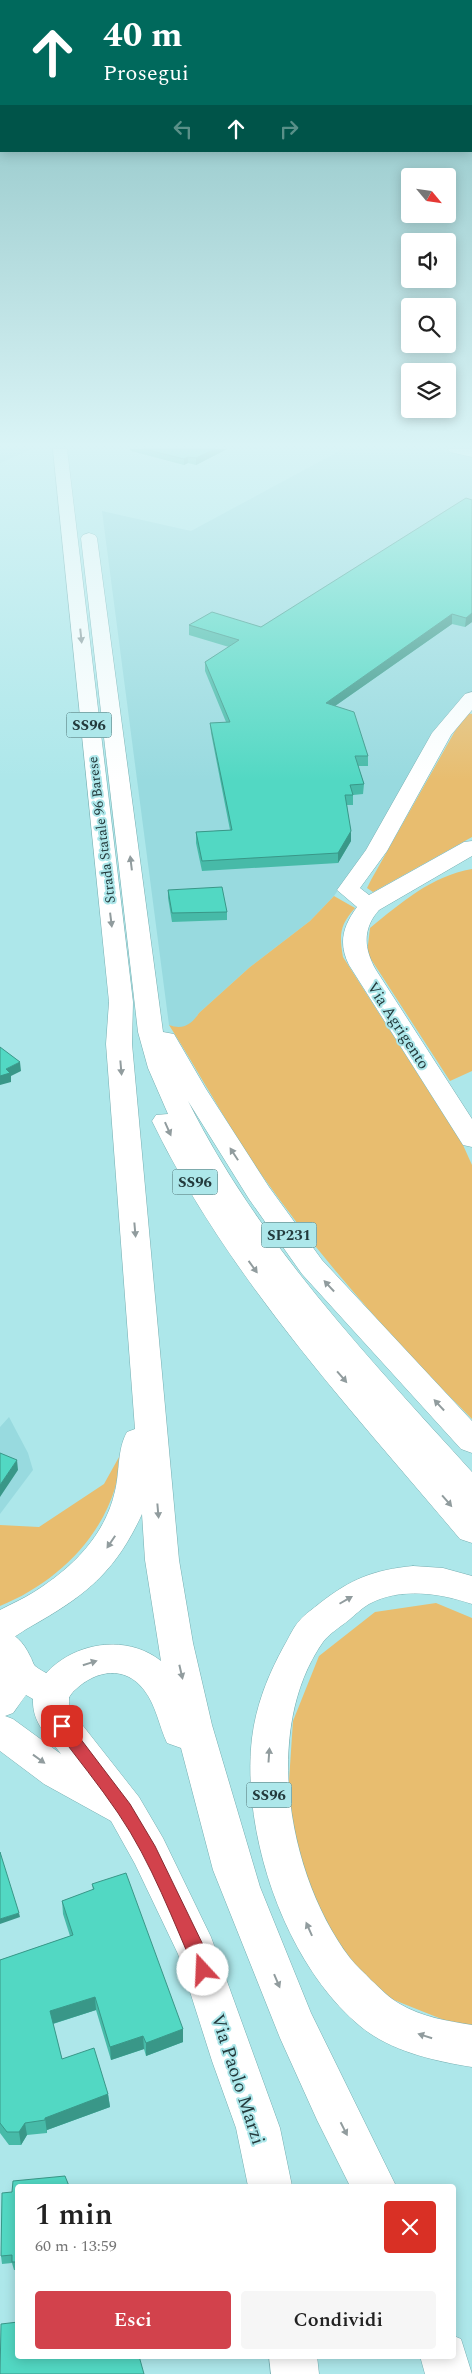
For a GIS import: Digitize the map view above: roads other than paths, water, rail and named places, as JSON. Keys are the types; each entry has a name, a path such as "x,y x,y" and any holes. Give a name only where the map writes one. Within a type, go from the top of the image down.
{"main road":[{"name":"Strada Statale 96 Barese","path":"75,560 134,1000"},
{"name":"Strada Statale 96 Barese","path":"90,560 134,1000"},
{"path":"472,698 442,733 376,851 348,890 370,906 472,847"},
{"path":"418,877 472,859"},
{"name":"Via Agrigento","path":"370,906 365,910 354,935 354,948 359,962 390,1014 472,1139"},
{"name":"SS96","path":"134,1000 119,1044 162,1560 172,1634 195,1735 240,1887 305,2048 373,2184"},
{"name":"SS96","path":"134,1000 165,1078 195,1143 246,1224 327,1330 472,1494"},
{"name":"SS96","path":"134,1000 147,1082 179,1153 210,1206 255,1270 310,1340 472,1530"},
{"name":"SP231","path":"134,1000 164,1037 193,1089 259,1193 312,1267 472,1441"},
{"path":"0,1630 47,1602 77,1579 109,1545 124,1520 133,1495 137,1461 141,1306"},
{"name":"SS96","path":"472,1590 435,1581 392,1582 361,1592 327,1614 300,1648 283,1683 272,1726 268,1777 274,1826 286,1869 314,1940 332,1969 352,1992 387,2019 441,2041 472,2046"},
{"path":"0,1643 14,1656 9,1688 52,1691 70,1672 85,1664 100,1660 127,1660 145,1667 152,1674 166,1696 240,1887"},
{"name":"Via Paolo Marzi","path":"52,1691 51,1712 124,1809 149,1851 197,1951 233,2062 258,2128 270,2184"},
{"path":"0,1730 57,1772 124,1809"},
{"path":"293,2359 295,2374"},
{"path":"445,2359 449,2374"}]}
